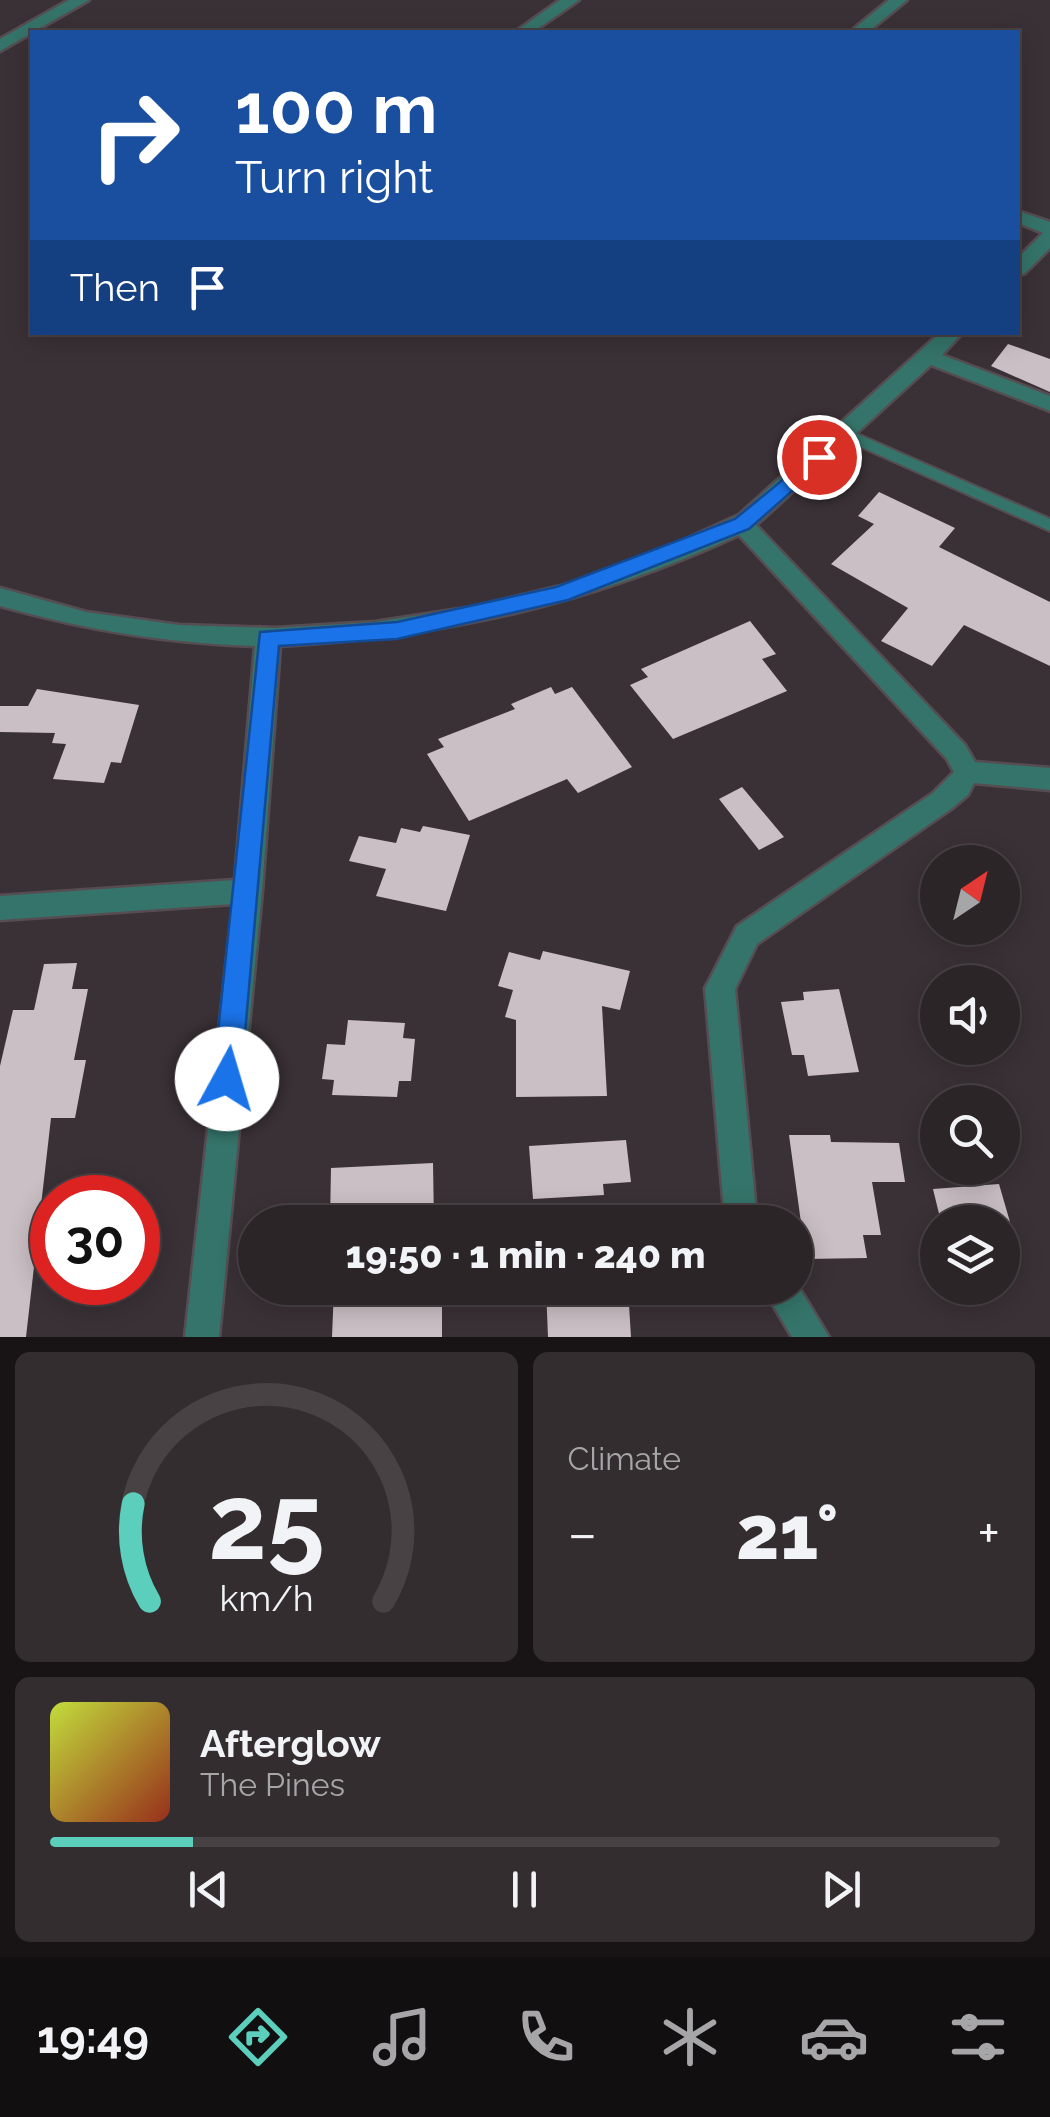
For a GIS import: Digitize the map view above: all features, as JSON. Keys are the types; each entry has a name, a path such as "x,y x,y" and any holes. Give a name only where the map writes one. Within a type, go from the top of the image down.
{"street":[{"path":"0,46 81,0"},
{"path":"526,30 571,0"},
{"path":"861,30 900,0"},
{"path":"1020,218 1050,229"},
{"path":"1020,267 1050,237"},
{"path":"0,597 47,614 148,630 268,638 397,630 560,594 742,524 846,434 950,335"},
{"path":"929,357 1050,404"},
{"path":"742,524 956,752 967,772"},
{"path":"202,1337 248,891 268,638"},
{"path":"967,772 1050,779"},
{"path":"739,1205 720,988 747,935 942,801 959,787 967,772"},
{"path":"0,908 248,891"},
{"path":"791,1305 812,1337"}],"lane":[{"path":"846,434 1050,525"}],"building":[{"path":"1008,344 1050,359 1050,392 991,366"},
{"path":"879,492 955,528 939,547 1050,602 1050,666 964,625 932,666 881,641 908,608 831,564 874,524 858,516"},
{"path":"750,621 776,654 762,659 787,691 673,739 630,685 648,677 641,669"},
{"path":"551,687 555,694 572,687 632,767 578,793 567,779 469,821 427,754 444,747 438,739 515,709 511,704"},
{"path":"37,689 139,705 121,763 111,762 104,783 53,779 66,744 52,743 55,733 0,732 0,706 28,706"},
{"path":"742,787 784,837 759,850 719,799"},
{"path":"423,826 470,835 446,911 376,896 386,869 349,861 359,836 396,843 401,828 420,832"},
{"path":"543,951 630,971 620,1010 602,1006 607,1096 516,1097 516,1020 505,1017 513,990 498,986 509,952 540,960"},
{"path":"77,963 72,989 88,989 74,1060 86,1060 75,1118 51,1118 44,1175 30,1175 30,1302 26,1337 0,1337 0,1066 13,1010 34,1010 44,964"},
{"path":"839,989 859,1072 808,1076 804,1055 792,1055 781,1002 804,1000 803,992"},
{"path":"348,1020 405,1023 403,1038 415,1039 411,1081 399,1081 397,1097 332,1095 334,1080 322,1079 327,1044 345,1045"},
{"path":"789,1135 830,1135 831,1142 899,1143 905,1182 872,1182 881,1235 863,1235 867,1258 813,1259 813,1205 799,1205"},
{"path":"626,1140 631,1182 603,1184 604,1195 533,1199 529,1146"},
{"path":"433,1163 434,1205 330,1205 331,1168"},
{"path":"999,1185 1005,1205 937,1205 933,1189"},
{"path":"333,1305 442,1305 442,1337 332,1337"},
{"path":"547,1305 629,1305 631,1337 548,1337"}],"route":[{"path":"227,1079 248,891 268,638 397,630 560,594 742,524 819,457"}]}
